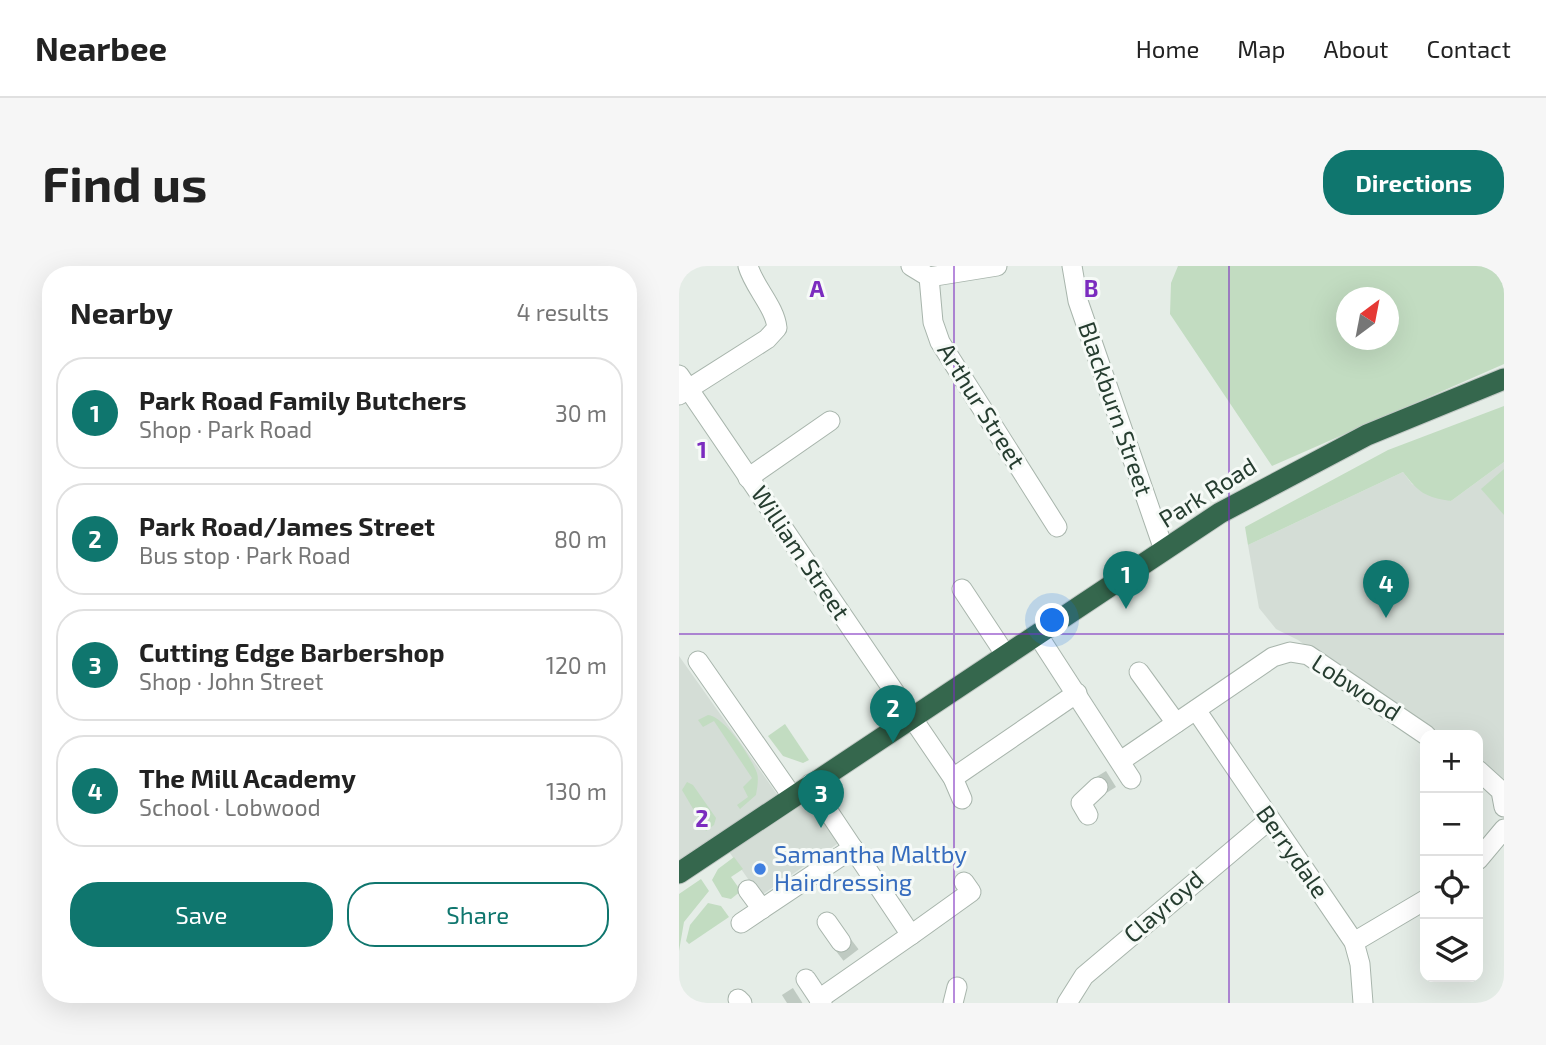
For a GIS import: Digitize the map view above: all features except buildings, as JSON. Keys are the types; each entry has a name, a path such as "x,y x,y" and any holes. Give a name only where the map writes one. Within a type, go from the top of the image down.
{"highway":[{"name":"Park Road","path":"679,873 1220,513 1367,435 1504,379"}],"street":[{"path":"682,387 767,339 777,328 776,318 752,279 748,266"},
{"path":"911,266 929,277 997,266"},
{"name":"Blackburn Street","path":"1072,266 1078,301 1164,550"},
{"name":"Arthur Street","path":"929,277 933,322 940,342 1057,527"},
{"name":"William Street","path":"682,387 748,478 953,778 962,799"},
{"path":"748,478 830,421"},
{"path":"962,589 1006,654"},
{"path":"1037,634 1077,693 1117,775 1082,799 1081,803 1088,815"},
{"name":"Lobwood","path":"1117,775 1176,723 1273,657 1290,652 1308,655 1420,731"},
{"path":"698,661 792,796"},
{"path":"1139,672 1176,723"},
{"path":"953,778 1077,693"},
{"name":"Berrydale","path":"1196,710 1354,942 1360,964 1363,1003"},
{"path":"1483,775 1501,792 1504,807"},
{"path":"810,784 911,935"},
{"name":"Clayroyd","path":"1067,1003 1084,976 1269,820"},
{"path":"1481,856 1504,830"},
{"path":"741,923 853,848"},
{"path":"811,993 851,956 911,935 971,892 964,881"},
{"path":"748,890 762,909"},
{"path":"1354,942 1420,903"},
{"path":"827,922 851,956"}],"shaded area":[{"path":"1504,462 1504,787 1483,772 1483,730 1425,730 1298,640 1276,629 1259,608 1248,545 1403,472 1412,484 1451,501"},
{"path":"679,656 784,804 808,790 843,840 760,896 718,836 679,861"}],"green space":[{"path":"1178,266 1504,266 1504,364 1272,466 1170,314 1171,283"},
{"path":"1504,406 1504,462 1451,501 1423,493 1403,472 1248,545 1245,527 1388,450"},
{"path":"1504,469 1504,515 1481,489"},
{"path":"708,715 715,717 729,730 757,773 756,795 740,809 737,805 748,797 743,787 752,778 714,721 703,727 698,720"},
{"path":"785,724 809,760 803,763 783,756 768,736"},
{"path":"687,782 693,785 716,818 714,825 706,831 682,790"},
{"path":"734,857 743,869 731,877 741,891 731,899 722,897 712,880 718,869"},
{"path":"701,879 709,891 684,922 679,951 679,894"},
{"path":"708,903 721,906 729,917 689,944 686,941 690,925"}],"tunnel":[{"path":"1098,787 1111,779"},
{"path":"841,942 851,955"},
{"path":"787,1003 798,996"}],"place":[{"name":"Park Road Family Butchers","path":"1126,609"},
{"name":"The Mill Academy","path":"1386,618"},
{"name":"Park Road/James Street","path":"893,743"},
{"name":"Cutting Edge Barbershop","path":"821,828"},
{"name":"Samantha Maltby Hairdressing","path":"760,869"}]}
